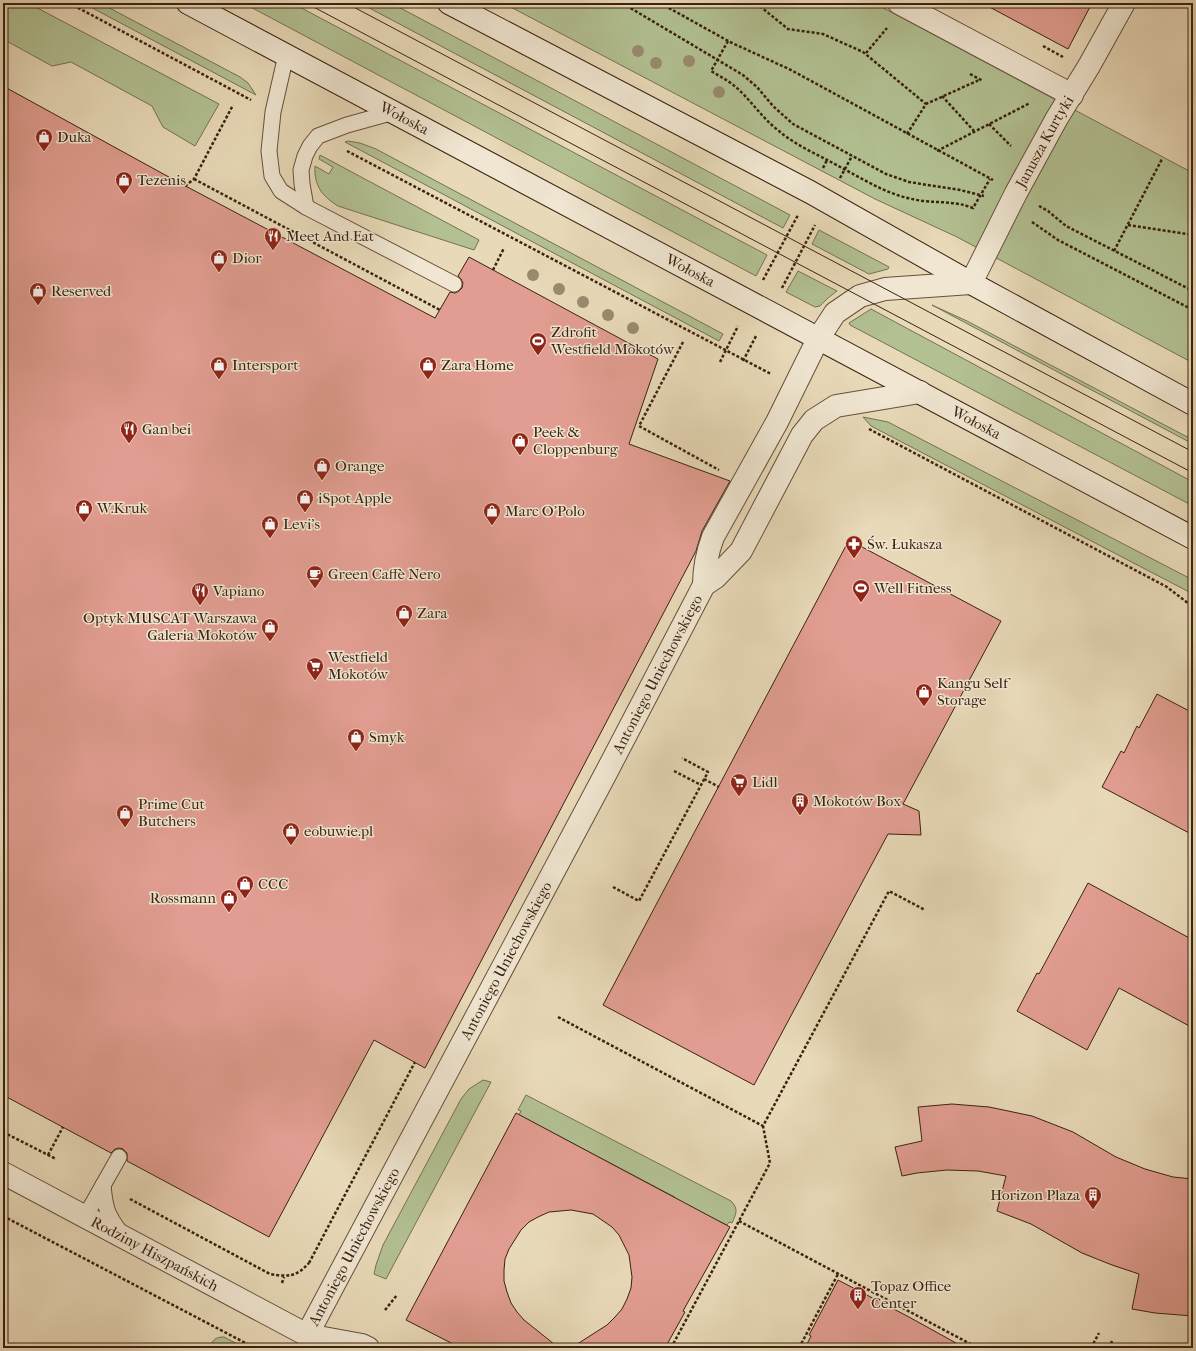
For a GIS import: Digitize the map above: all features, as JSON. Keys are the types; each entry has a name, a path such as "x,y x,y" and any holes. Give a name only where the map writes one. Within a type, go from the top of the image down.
{"street":[{"name":"Wołoska","path":"188,3 1193,538"},
{"path":"449,3 818,197 971,283 1193,404"},
{"path":"900,3 1072,95"},
{"name":"Janusza Kurtyki","path":"971,283 1057,118 1072,95 1124,3"},
{"name":"Antoniego Uniechowskiego","path":"313,1341 609,766 704,585 704,571 707,554 713,537 776,422 818,338 835,313 860,296 885,289 971,283"},
{"name":"Antoniego Uniechowskiego","path":"704,585 716,577 729,565 754,534 802,436 814,420 836,406 920,392"},
{"name":"Rodziny Hiszpańskich","path":"3,1173 124,1237 313,1341 362,1345 368,1348"}],"lane":[{"path":"286,55 274,112 269,151 272,176 281,191 306,207 454,284"},
{"path":"306,207 301,170 305,156 310,146 318,136 347,125 394,112"},
{"path":"85,1217 120,1157"},
{"path":"103,1185 105,1207 112,1222 124,1237"}],"path":[{"path":"70,3 274,112"},
{"path":"622,3 743,75 757,87 772,106 792,124 886,174 909,182 960,190 997,201 1013,201 1048,211 1066,226 1193,291"},
{"path":"660,3 728,40 791,70 990,179 1032,222 1058,240 1193,310"},
{"path":"756,3 788,29 823,34 866,54 926,104"},
{"path":"866,54 889,25 900,3"},
{"path":"728,40 711,71 740,90 765,119 779,132 845,170 882,189 903,196 923,201 964,204 973,208 990,179"},
{"path":"907,134 926,104 980,79"},
{"path":"942,96 974,131"},
{"path":"937,150 1030,103"},
{"path":"185,186 194,179 234,105"},
{"path":"989,124 1014,149"},
{"path":"318,136 773,375"},
{"path":"720,362 725,351 760,307 818,197 845,170 852,156"},
{"path":"1114,251 1162,159"},
{"path":"743,360 760,307 818,197 827,160"},
{"path":"194,179 440,310"},
{"path":"1128,225 1193,235"},
{"path":"493,270 504,248"},
{"path":"683,342 639,426 724,473"},
{"path":"863,425 1167,587 1193,607"},
{"path":"613,887 639,901 708,772 682,758"},
{"path":"674,771 701,785"},
{"path":"704,779 719,786"},
{"path":"671,1348 770,1163 763,1126 889,891 925,910"},
{"path":"558,1017 763,1126"},
{"path":"124,1196 270,1274 284,1277 301,1272 309,1263 415,1062"},
{"path":"48,1155 63,1127"},
{"path":"3,1132 56,1159"},
{"path":"3,1216 254,1348 255,1344"},
{"path":"738,1221 978,1348"},
{"path":"309,1263 314,1265"},
{"path":"799,1348 838,1274"},
{"path":"282,1283 284,1277"},
{"path":"384,1310 397,1296"},
{"path":"1091,1348 1099,1333"},
{"path":"1109,1348 1112,1341"}],"green space":[{"path":"3,3 28,3 219,104 195,146 163,127 152,106 71,62 52,66 3,39"},
{"path":"83,3 100,3 240,77 248,83 256,95"},
{"path":"243,3 292,3 767,255 756,276"},
{"path":"360,3 391,3 790,215 783,228"},
{"path":"503,3 874,3 1193,173 1193,363 957,237 875,199"},
{"path":"345,142 360,143 376,149 723,334 719,341"},
{"path":"320,155 479,240 474,250 338,206 323,194 318,185 315,166 329,174 333,167 319,159"},
{"path":"819,230 889,267 888,269 869,274 812,244"},
{"path":"798,271 837,291 820,306 815,307 786,292"},
{"path":"932,305 967,321 1193,440 1193,444"},
{"path":"871,309 1193,482 1193,506 850,325 849,323"},
{"path":"863,417 888,422 1193,580 1193,594 871,426"},
{"path":"483,1080 491,1082 386,1279 374,1274 383,1245 461,1099 469,1089"},
{"path":"526,1095 731,1201 736,1209 736,1214 732,1223 729,1222 727,1225 674,1199 675,1197 519,1115 521,1111 518,1110"},
{"path":"224,1337 245,1348 209,1348 215,1340"}],"building":[{"path":"982,3 1092,3 1068,49"},
{"name":"Westfield Mokotów","path":"3,86 178,182 435,318 450,292 455,293 462,288 463,283 458,276 469,257 658,359 629,444 730,481 702,531 696,551 425,1068 374,1040 269,1237 127,1161 127,1153 123,1149 115,1149 111,1153 3,1095"},
{"name":"Mokotów Box","path":"849,540 1001,621 903,804 919,811 921,835 888,834 754,1085 603,1005"},
{"path":"1157,694 1193,713 1193,835 1102,787 1121,751 1124,753 1137,726 1139,728"},
{"path":"1088,883 1193,940 1193,1028 1119,988 1087,1050 1017,1011 1037,973 1039,974"},
{"name":"Horizon Plaza","path":"952,1104 989,1107 1032,1116 1073,1132 1116,1157 1145,1169 1173,1177 1193,1179 1193,1316 1155,1313 1132,1309 1139,1274 1082,1253 1031,1224 997,1211 1006,1176 978,1171 947,1170 902,1176 895,1147 922,1141 918,1107"},
{"path":"516,1113 730,1227 683,1311 685,1312 665,1348 571,1348 607,1325 622,1309 631,1288 632,1277 629,1255 619,1235 612,1227 593,1214 571,1210 549,1212 529,1222 521,1230 509,1249 505,1259 504,1270 504,1281 507,1292 511,1303 517,1312 524,1320 559,1348 461,1348 406,1320"},
{"name":"Topaz Office Center","path":"838,1280 965,1348 805,1348 811,1336 809,1335"}],"tram line":[{"path":"306,3 1193,473"},
{"path":"346,3 1193,452"}],"place":[{"name":"Duka","path":"44,152"},
{"name":"Tezenis","path":"124,195"},
{"name":"Meet And Eat","path":"273,251"},
{"name":"Dior","path":"219,273"},
{"name":"Reserved","path":"38,306"},
{"name":"Zdrofit Westfield Mokotów","path":"538,356"},
{"name":"Intersport","path":"219,380"},
{"name":"Zara Home","path":"428,380"},
{"name":"Gan bei","path":"129,444"},
{"name":"Peek & Cloppenburg","path":"520,456"},
{"name":"Orange","path":"322,481"},
{"name":"iSpot Apple","path":"305,513"},
{"name":"W.Kruk","path":"84,523"},
{"name":"Marc O'Polo","path":"492,526"},
{"name":"Levi's","path":"270,539"},
{"name":"Św. Łukasza","path":"854,559"},
{"name":"Green Caffè Nero","path":"315,589"},
{"name":"Well Fitness","path":"861,603"},
{"name":"Vapiano","path":"200,606"},
{"name":"Zara","path":"404,628"},
{"name":"Optyk MUSCAT Warszawa Galeria Mokotów","path":"270,642"},
{"name":"Westfield Mokotów","path":"315,681"},
{"name":"Kangu Self Storage","path":"924,707"},
{"name":"Smyk","path":"356,752"},
{"name":"Lidl","path":"739,797"},
{"name":"Mokotów Box","path":"800,816"},
{"name":"Prime Cut Butchers","path":"125,828"},
{"name":"eobuwie.pl","path":"291,846"},
{"name":"CCC","path":"245,899"},
{"name":"Rossmann","path":"229,913"},
{"name":"Horizon Plaza","path":"1093,1210"},
{"name":"Topaz Office Center","path":"858,1310"}]}
